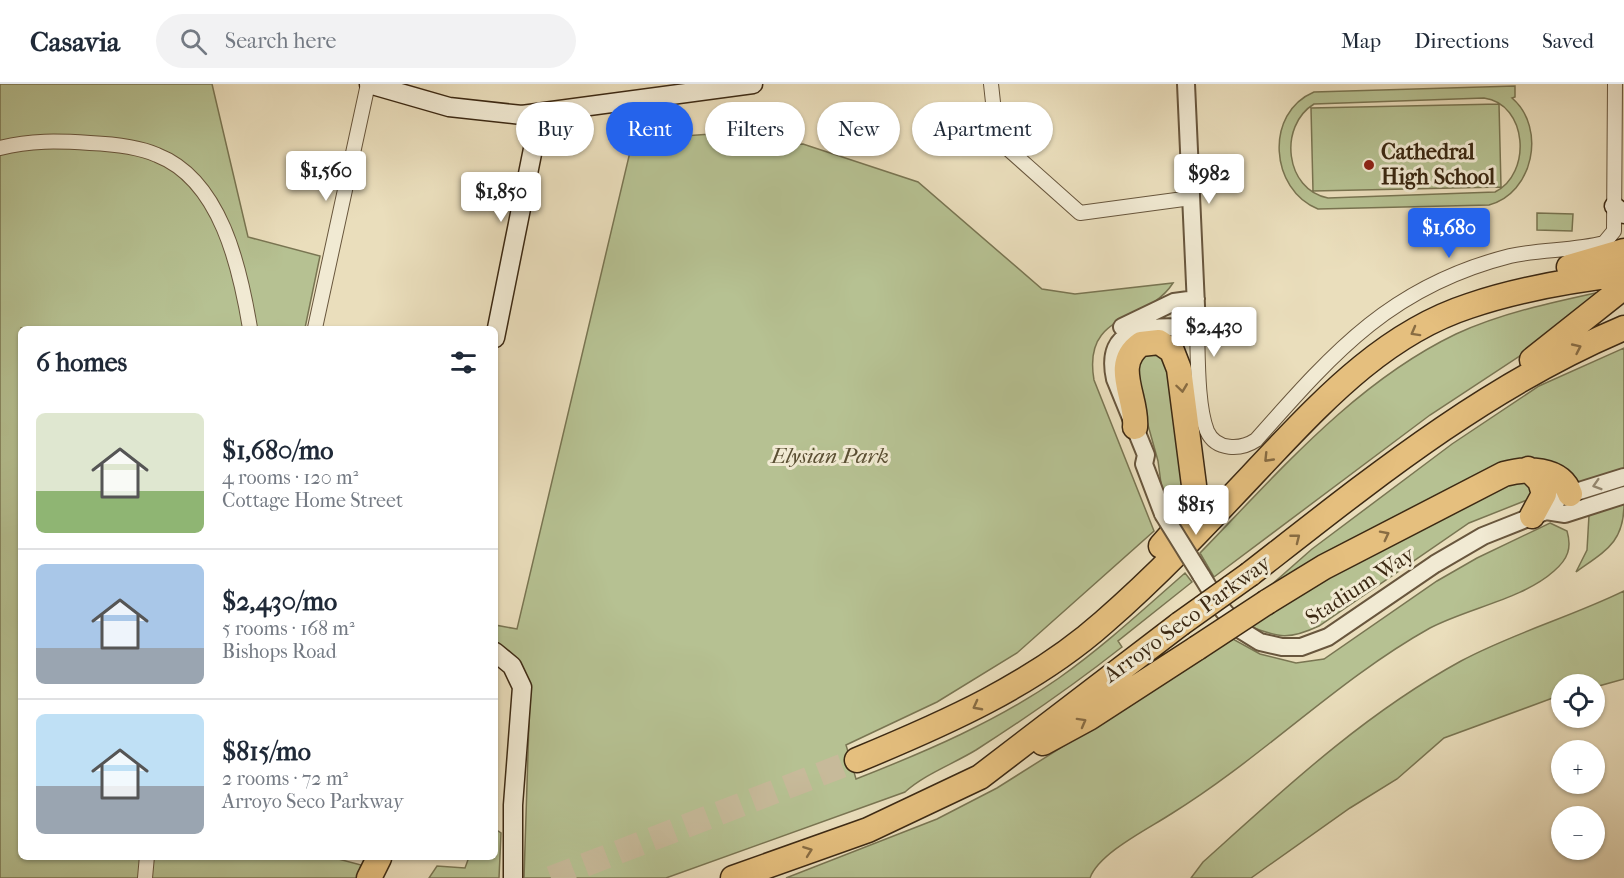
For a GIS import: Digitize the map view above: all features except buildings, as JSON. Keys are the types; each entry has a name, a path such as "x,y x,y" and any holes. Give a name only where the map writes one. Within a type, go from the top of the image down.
{"highway":[{"path":"1467,306 1517,278 1598,261 1624,251"},
{"name":"Arroyo Seco Parkway","path":"857,760 934,729 1005,691 1058,657 1103,623 1143,586 1308,415 1345,380 1388,347 1467,306 1566,280 1624,274"},
{"path":"1472,408 1624,287"},
{"name":"Arroyo Seco Parkway","path":"733,878 868,830 923,806 993,770 1106,678 1250,574 1403,455 1472,408 1559,357 1624,328"},
{"path":"1005,691 1126,581 1167,540 1191,507 1196,486 1179,369 1172,351 1159,342 1141,344 1126,361 1126,373 1136,413 1135,427"},
{"path":"1528,469 1540,481 1544,494 1539,513"},
{"path":"993,770 1089,718 1324,567 1504,474 1528,469 1552,476 1568,489 1570,494"}],"main road":[{"path":"369,84 471,111 516,114"},
{"path":"594,106 753,84"},
{"path":"497,326 532,156"},
{"path":"498,654 512,666 522,687 513,805 513,878"}],"street":[{"path":"315,326 369,84"},
{"path":"991,84 996,139 1080,213 1191,198"},
{"path":"1186,84 1200,389 1207,430 1224,446 1237,447 1250,444 1331,357 1384,311 1451,275 1506,257 1535,250 1604,243 1614,231 1619,210 1618,89"},
{"path":"0,148 26,142 129,147 158,155 179,166 195,181 207,197 226,236 239,277 250,326"},
{"name":"Stadium Way","path":"1144,464 1136,459 1107,386 1104,354 1116,333 1129,323 1174,302 1196,299"},
{"name":"Stadium Way","path":"1197,328 1144,328 1132,333 1118,346 1114,355 1113,373 1146,455 1144,464 1163,514 1222,609 1239,629 1260,642 1282,647 1301,647 1328,637 1466,545 1506,525 1539,513 1560,497 1624,477"},
{"name":"Stadium Way","path":"1539,513 1565,514 1624,495"},
{"path":"145,878 147,860"}],"green space":[{"path":"0,84 212,84 248,237 320,256 305,326 18,326 18,860 342,860 361,865 358,878 0,878"},
{"path":"1515,86 1515,97 1512,98 1523,111 1532,142 1525,174 1516,188 1504,198 1489,205 1318,209 1302,199 1290,186 1282,169 1279,151 1281,133 1287,116 1298,102 1314,92","holes":["1484,98 1499,103 1517,126 1520,141 1515,171 1507,183 1495,192 1328,198 1314,193 1295,171 1291,156 1291,141 1295,127 1303,114 1314,104"]},
{"path":"1499,104 1501,187 1313,191 1311,108"},
{"name":"Elysian Park","path":"705,134 705,156 805,156 805,145 817,149 817,156 839,156 918,182 1042,289 1075,294 1173,283 1148,306 1107,330 1097,341 1093,357 1094,380 1154,531 1017,653 937,702 846,745 856,779 934,747 1036,694 1092,653 1185,573 1192,582 1118,641 1122,647 1086,674 995,738 921,780 905,792 666,878 524,878 530,691 498,650 498,626 517,629 629,156 693,156 693,135"},
{"path":"1537,213 1573,214 1572,231 1537,230"},
{"path":"1609,290 1553,334 1430,415 1214,577 1200,553 1288,461 1351,404 1384,378 1419,354 1474,326 1531,308"},
{"path":"1624,348 1624,470 1574,485 1530,461 1262,593 1312,549 1452,444 1539,386"},
{"path":"1154,350 1164,356 1169,371 1188,495 1176,519 1163,498 1158,461 1131,364"},
{"path":"1520,479 1528,483 1533,492 1527,500 1469,523 1319,626 1300,634 1284,636 1249,626 1272,607"},
{"path":"1624,504 1621,528 1611,545 1576,572 1587,550 1589,515"},
{"path":"1550,523 1567,531 1569,543 1566,558 1554,571 1527,589 1445,621 1396,649 1331,695 1237,769 1114,851 1095,869 1090,878 786,878 937,819 997,788 1233,639 1260,654 1296,663 1324,659 1437,581 1477,558"},
{"path":"1624,591 1624,679 1605,684 1605,674 1551,674 1551,699 1444,738 1397,779 1350,808 1251,878 1191,878 1203,862 1295,780 1391,704 1481,651"},
{"path":"498,831 501,833 499,878 429,878 437,866 465,868 468,860 498,860"}],"tunnel":[{"path":"551,878 857,760"}],"place":[{"name":"Cathedral High School","path":"1369,165"}]}
